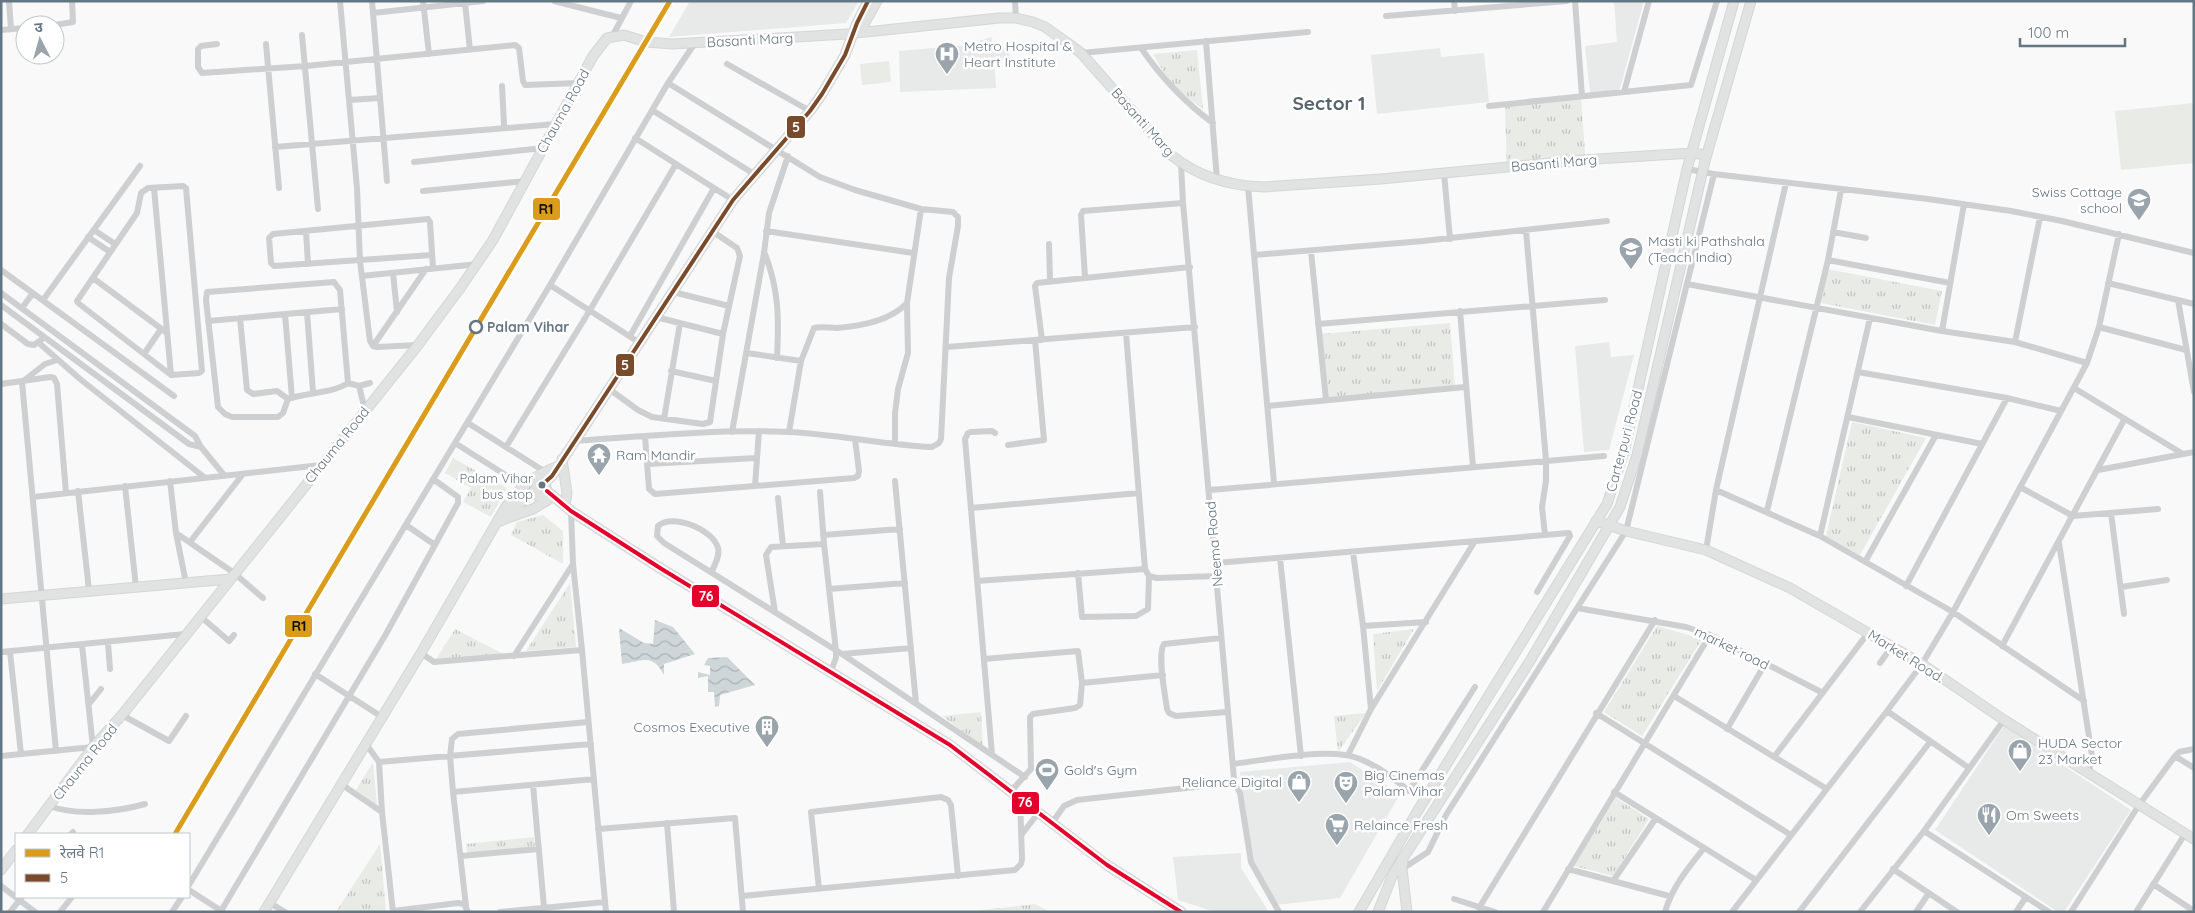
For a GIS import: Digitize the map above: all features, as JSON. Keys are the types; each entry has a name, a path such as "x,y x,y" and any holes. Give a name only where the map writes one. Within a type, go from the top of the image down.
{"street":[{"path":"9,1 11,29"},
{"path":"65,23 73,22 72,1"},
{"path":"340,1 353,142 360,261 372,346"},
{"path":"372,1 387,181"},
{"path":"373,13 424,4 483,1"},
{"path":"555,1 621,18"},
{"path":"613,35 631,1"},
{"path":"264,912 421,653 510,501 522,486 548,473 560,462 733,200 810,111 841,62 854,33 856,23 868,1"},
{"path":"854,33 863,26 877,1"},
{"path":"1015,1 1016,18"},
{"path":"1454,1 1455,11"},
{"path":"1386,16 1455,11 1511,4 1566,1"},
{"path":"1575,1 1582,96"},
{"path":"1624,92 1650,1"},
{"path":"1489,106 1691,85 1717,1"},
{"name":"Carterpuri Road","path":"1359,912 1417,812 1607,504 1624,452 1687,168 1734,1"},
{"name":"Carterpuri Road","path":"1378,912 1393,874 1530,661 1620,507 1637,455 1707,155 1751,1"},
{"path":"465,3 470,50"},
{"path":"424,4 429,54"},
{"name":"Basanti Marg","path":"613,35 624,35 657,44 695,43 854,33 999,18 1016,18 1045,27 1081,53 1170,155 1182,164 1217,180 1248,186 1264,187 1444,173 1582,160 1692,153 1707,155"},
{"path":"1,30 15,29"},
{"path":"1081,53 1308,32"},
{"path":"302,35 314,144 318,209"},
{"name":"Chauma Road","path":"29,833 93,747 122,715 418,345 478,264 526,181 599,47 607,38 613,35"},
{"path":"1206,41 1217,180"},
{"path":"190,883 468,423 668,83 695,43"},
{"path":"217,44 201,46 198,49 198,67 202,73 306,66 518,46 523,81 528,86 579,83"},
{"path":"266,44 279,188"},
{"path":"1141,48 1177,93 1213,123"},
{"path":"727,64 810,111"},
{"path":"575,441 759,431 789,432 932,447 939,443 941,439 949,278 958,217 953,212 921,208 836,184 820,177 668,83"},
{"path":"500,126 502,86"},
{"path":"349,100 380,98"},
{"path":"652,110 754,174"},
{"path":"500,126 514,123"},
{"path":"275,147 353,142 500,126 556,124"},
{"path":"635,138 733,200"},
{"path":"414,162 543,148"},
{"path":"732,432 764,253 766,231 772,203 788,156"},
{"path":"506,447 676,164"},
{"name":"Neema Road","path":"1182,164 1183,203 1233,764 1234,779 1231,784"},
{"path":"43,300 140,166"},
{"path":"1687,168 1714,174 1964,204 2040,217 2194,253"},
{"path":"1444,173 1450,239"},
{"path":"1402,869 1428,852 1446,815 1626,531 1714,174"},
{"path":"423,191 526,181"},
{"path":"1706,550 1716,490 1786,183"},
{"path":"184,186 186,188 202,370 199,373 171,375 77,302 115,244 137,213 141,193 148,188 184,186"},
{"path":"1248,186 1274,483"},
{"path":"154,188 164,331 171,375"},
{"path":"630,336 714,188"},
{"path":"1767,511 1828,260 1840,190"},
{"path":"1085,277 1081,215 1083,211 1183,203"},
{"path":"1942,331 1964,204"},
{"path":"896,444 895,413 898,389 908,353 907,303 921,208"},
{"path":"2014,342 2040,217"},
{"path":"432,254 360,261 273,265 269,238 273,234 306,230 428,219 432,254 433,268"},
{"path":"1254,255 1450,239 1606,221"},
{"path":"94,230 115,244"},
{"path":"306,230 308,264"},
{"path":"609,390 644,413 664,419 708,424 739,252 737,248 712,231"},
{"path":"766,231 914,253"},
{"path":"1526,231 1546,460 1546,481 1542,507 1545,535"},
{"path":"1833,232 1866,238"},
{"path":"1732,912 1887,712 1922,664 1953,612 2087,363 2099,327 2119,234"},
{"path":"88,237 110,252"},
{"path":"1049,244 1050,280"},
{"path":"1311,251 1326,400"},
{"path":"764,253 777,295 776,358"},
{"path":"1828,260 1950,283"},
{"path":"362,276 478,264"},
{"path":"1008,444 1044,440 1035,286 1039,282 1190,267"},
{"path":"372,346 426,269"},
{"path":"1,270 174,396"},
{"path":"394,273 397,312"},
{"path":"93,278 164,331"},
{"path":"285,314 290,399 283,413 278,417 242,419 232,417 221,411 218,407 208,321 207,292 334,282 340,290 348,383"},
{"path":"2108,283 2194,304"},
{"path":"1687,284 1942,331 2014,342 2087,363"},
{"path":"550,285 640,343"},
{"path":"1,292 195,436 224,475"},
{"path":"673,292 729,306"},
{"path":"22,308 33,293"},
{"path":"1318,324 1605,300"},
{"path":"2178,300 2194,392"},
{"path":"789,432 801,361 814,328 846,327 884,319 900,310 907,303"},
{"path":"1,305 189,444 202,447"},
{"path":"208,321 342,309"},
{"path":"1460,311 1473,467"},
{"path":"306,312 313,392"},
{"path":"656,317 723,334"},
{"path":"240,318 247,390 253,394 277,391 290,399 313,392 340,388 348,383 359,386 370,383"},
{"path":"1820,536 1870,318"},
{"path":"664,419 680,323"},
{"path":"1,324 28,344 34,345 39,343 43,336"},
{"path":"946,347 1194,326"},
{"path":"2099,327 2186,350"},
{"path":"144,354 164,331"},
{"path":"1078,573 1082,617 1136,616 1143,614 1149,605 1149,576 1145,569 1126,333"},
{"path":"39,343 57,360 204,477"},
{"path":"372,346 418,345"},
{"path":"747,353 801,361"},
{"path":"22,382 45,364 57,360"},
{"path":"671,371 716,381"},
{"path":"1858,372 2007,398 2061,411"},
{"path":"1,384 50,377 56,380 66,493"},
{"path":"22,382 45,649 56,751"},
{"path":"359,386 365,410"},
{"path":"1268,406 1465,387"},
{"path":"2074,388 2183,454"},
{"path":"1906,586 2007,398"},
{"path":"1848,418 1982,444"},
{"path":"2002,646 2124,420"},
{"path":"468,423 548,473"},
{"path":"755,486 759,431"},
{"path":"992,754 965,447 966,436 971,432 992,431 995,433"},
{"path":"1866,562 1936,435"},
{"path":"644,436 649,489 655,494 856,477 859,474 859,465 855,439"},
{"path":"455,443 522,486 541,492 562,507 568,508 668,573 950,745 1107,865 1181,912"},
{"path":"2098,470 2194,452"},
{"path":"1210,490 1604,456"},
{"path":"648,464 756,458"},
{"path":"560,462 568,493 606,912"},
{"path":"32,497 321,465"},
{"path":"497,524 533,509 548,473"},
{"path":"190,542 243,474"},
{"path":"190,891 222,911 349,696 435,545 459,498 433,479"},
{"path":"170,481 176,533 186,583"},
{"path":"895,481 916,703"},
{"path":"125,486 136,586"},
{"path":"2020,487 2073,516 2158,509"},
{"path":"1716,490 1820,536 1866,562 1953,612 2084,701"},
{"path":"78,491 89,590"},
{"path":"497,524 541,492"},
{"path":"820,492 828,589 839,653 831,671"},
{"path":"970,508 1139,493"},
{"path":"778,498 783,546"},
{"path":"2111,513 2124,614"},
{"name":"Market Road.","path":"1596,520 1626,531 1706,550 1790,588 1922,664 2004,720 2194,839"},
{"path":"712,571 718,555 718,546 712,538 700,530 682,523 669,521 662,522 658,526 657,533 660,539 916,703 1025,777"},
{"path":"406,524 435,545"},
{"path":"823,535 900,529"},
{"path":"176,533 263,598"},
{"path":"1216,564 1569,533 1570,536 1537,592"},
{"path":"1348,755 1371,709 1475,541"},
{"path":"2059,542 2092,756 2089,772"},
{"path":"775,612 766,556 771,547 824,544"},
{"path":"1353,552 1364,626 1371,709"},
{"path":"1280,558 1301,756"},
{"path":"514,656 573,564"},
{"path":"977,581 1145,569"},
{"path":"1,599 186,583 232,576"},
{"path":"1149,576 1157,578 1217,576"},
{"path":"2121,587 2167,580"},
{"path":"828,589 905,583"},
{"name":"market road","path":"1577,608 1655,620 1710,635 1823,694"},
{"path":"200,616 229,641 234,635"},
{"path":"1479,908 1596,713 1655,620"},
{"path":"1364,626 1426,622"},
{"path":"1774,757 1868,632"},
{"path":"1,652 185,634"},
{"path":"1543,912 1710,635"},
{"path":"1221,638 1164,644 1162,648 1163,675 1169,713 1176,716 1227,712"},
{"path":"108,643 110,669"},
{"path":"1,756 93,747 82,645"},
{"path":"1880,663 1892,646"},
{"path":"839,653 911,648"},
{"path":"421,653 434,662 582,650"},
{"path":"984,659 1078,651 1082,683 1081,703 1078,707 1030,716 1031,766 1025,777 1011,791"},
{"path":"10,652 20,754"},
{"path":"1727,729 1765,664"},
{"path":"315,674 382,718"},
{"path":"1082,683 1163,675"},
{"path":"1233,764 1301,756 1348,755 1382,772 1410,791 1475,687"},
{"path":"89,704 101,689"},
{"path":"1674,696 1827,789"},
{"path":"1887,712 1969,768"},
{"path":"1596,713 1790,835"},
{"path":"122,715 169,741 186,716"},
{"path":"1860,912 1924,831 2004,720"},
{"path":"467,909 453,792 450,756 452,739 458,734 588,722"},
{"path":"1799,912 1930,742"},
{"path":"366,744 379,762 382,812 393,912 458,903 467,909"},
{"path":"379,762 591,744"},
{"path":"2071,912 2139,804 2175,756 2184,750 2194,749"},
{"path":"2175,756 2194,768"},
{"path":"453,792 594,779"},
{"path":"341,784 382,812"},
{"path":"1052,823 1064,806 1077,800 1231,784 1237,787 1240,793 1251,862 1279,912"},
{"path":"533,785 544,907"},
{"path":"1614,792 1756,880"},
{"path":"819,889 811,812 942,797 948,800 950,805 958,876"},
{"path":"742,896 1018,869 1022,859 1020,798"},
{"path":"49,806 68,812 81,812 134,807 144,804"},
{"path":"1021,836 1039,812"},
{"path":"598,829 735,818 743,912"},
{"path":"1613,881 1656,818"},
{"path":"667,824 674,912"},
{"path":"1924,831 2049,912"},
{"path":"2136,912 2185,834"},
{"path":"1664,912 1669,896 1704,848"},
{"path":"461,856 539,850"},
{"path":"1,870 15,851"},
{"path":"1404,856 1402,869 1407,912"},
{"path":"1568,869 1669,896"},
{"path":"1893,869 1957,912"},
{"path":"2153,884 2194,911"},
{"path":"1,886 15,894"},
{"path":"1916,912 1929,893"},
{"path":"2016,912 2026,897"},
{"path":"10,912 21,898 35,912"},
{"path":"60,912 71,898"},
{"path":"172,912 181,898"},
{"path":"1454,899 1496,912"},
{"path":"500,912 605,902"},
{"path":"270,903 285,912"}],"shaded area":[{"path":"690,1 859,1 846,23 669,37"},
{"path":"1614,1 1644,1 1619,92 1590,94 1585,46 1617,42"},
{"name":"Metro Hospital & Heart Institute","path":"991,37 995,49 1001,47 1010,50 1009,56 1002,62 994,60 996,88 900,92 899,51 968,45"},
{"path":"1440,48 1441,57 1484,53 1489,102 1377,114 1371,55"},
{"path":"1609,342 1611,357 1634,355 1609,450 1584,452 1575,346"},
{"path":"2004,726 2131,810 2064,912 2058,912 1935,830"},
{"path":"1350,762 1400,794 1340,898 1275,905 1250,861 1240,772"},
{"path":"1241,853 1241,868 1269,912 1215,912 1178,900 1173,857"}],"green space":[{"path":"1197,50 1203,109 1174,85 1153,54"},
{"path":"889,61 891,82 862,85 860,64"},
{"path":"1581,98 1586,166 1507,172 1505,107"},
{"path":"2194,103 2194,163 2121,170 2115,111"},
{"path":"1827,269 1942,291 1935,325 1821,303"},
{"path":"1450,323 1455,387 1326,398 1320,334"},
{"path":"1852,422 1926,438 1860,555 1826,536"},
{"path":"453,458 507,488 491,517 463,502 471,488 445,473"},
{"path":"543,515 563,531 563,564 511,535 517,522"},
{"path":"570,583 576,647 526,651"},
{"path":"1657,626 1702,639 1642,736 1604,712"},
{"path":"455,629 505,655 435,661"},
{"path":"1414,629 1377,691 1373,634"},
{"path":"981,712 983,746 942,716"},
{"path":"1366,713 1338,752 1334,716"},
{"path":"373,762 377,805 356,790"},
{"path":"1616,798 1649,819 1613,876 1574,866"},
{"path":"534,837 535,847 467,853 466,844"},
{"path":"380,844 386,912 336,912"},
{"path":"1035,904 1050,912 966,912"}],"water":[{"path":"655,620 673,627 695,654 664,664 664,675 660,668 651,661 642,660 622,664 619,628 644,643 653,644"},
{"path":"727,657 755,685 720,695 719,706 715,707 714,692 708,692 708,676 698,678 698,672 710,675 710,666 704,665 708,658"}],"rail line":[{"name":"R1","path":"176,833 670,1"}],"transit line":[{"name":"5","path":"542,485 552,476 733,200 810,111 822,94 845,55 868,1"},
{"name":"76","path":"547,491 571,511 660,568 950,745 1107,865 1181,912"}],"place":[{"name":"Metro Hospital & Heart Institute","path":"947,75"},
{"name":"Swiss Cottage school","path":"2139,221"},
{"name":"Masti ki Pathshala (Teach India)","path":"1631,270"},
{"name":"Palam Vihar","path":"476,327"},
{"name":"Ram Mandir","path":"599,476"},
{"name":"Palam Vihar bus stop","path":"542,485"},
{"name":"Cosmos Executive","path":"767,748"},
{"name":"HUDA Sector 23 Market","path":"2020,772"},
{"name":"Gold's Gym","path":"1047,791"},
{"name":"Reliance Digital","path":"1299,803"},
{"name":"Big Cinemas Palam Vihar","path":"1346,804"},
{"name":"Om Sweets","path":"1989,836"},
{"name":"Relaince Fresh","path":"1337,846"}],"district":[{"name":"Sector 1","path":"1329,103"}]}
